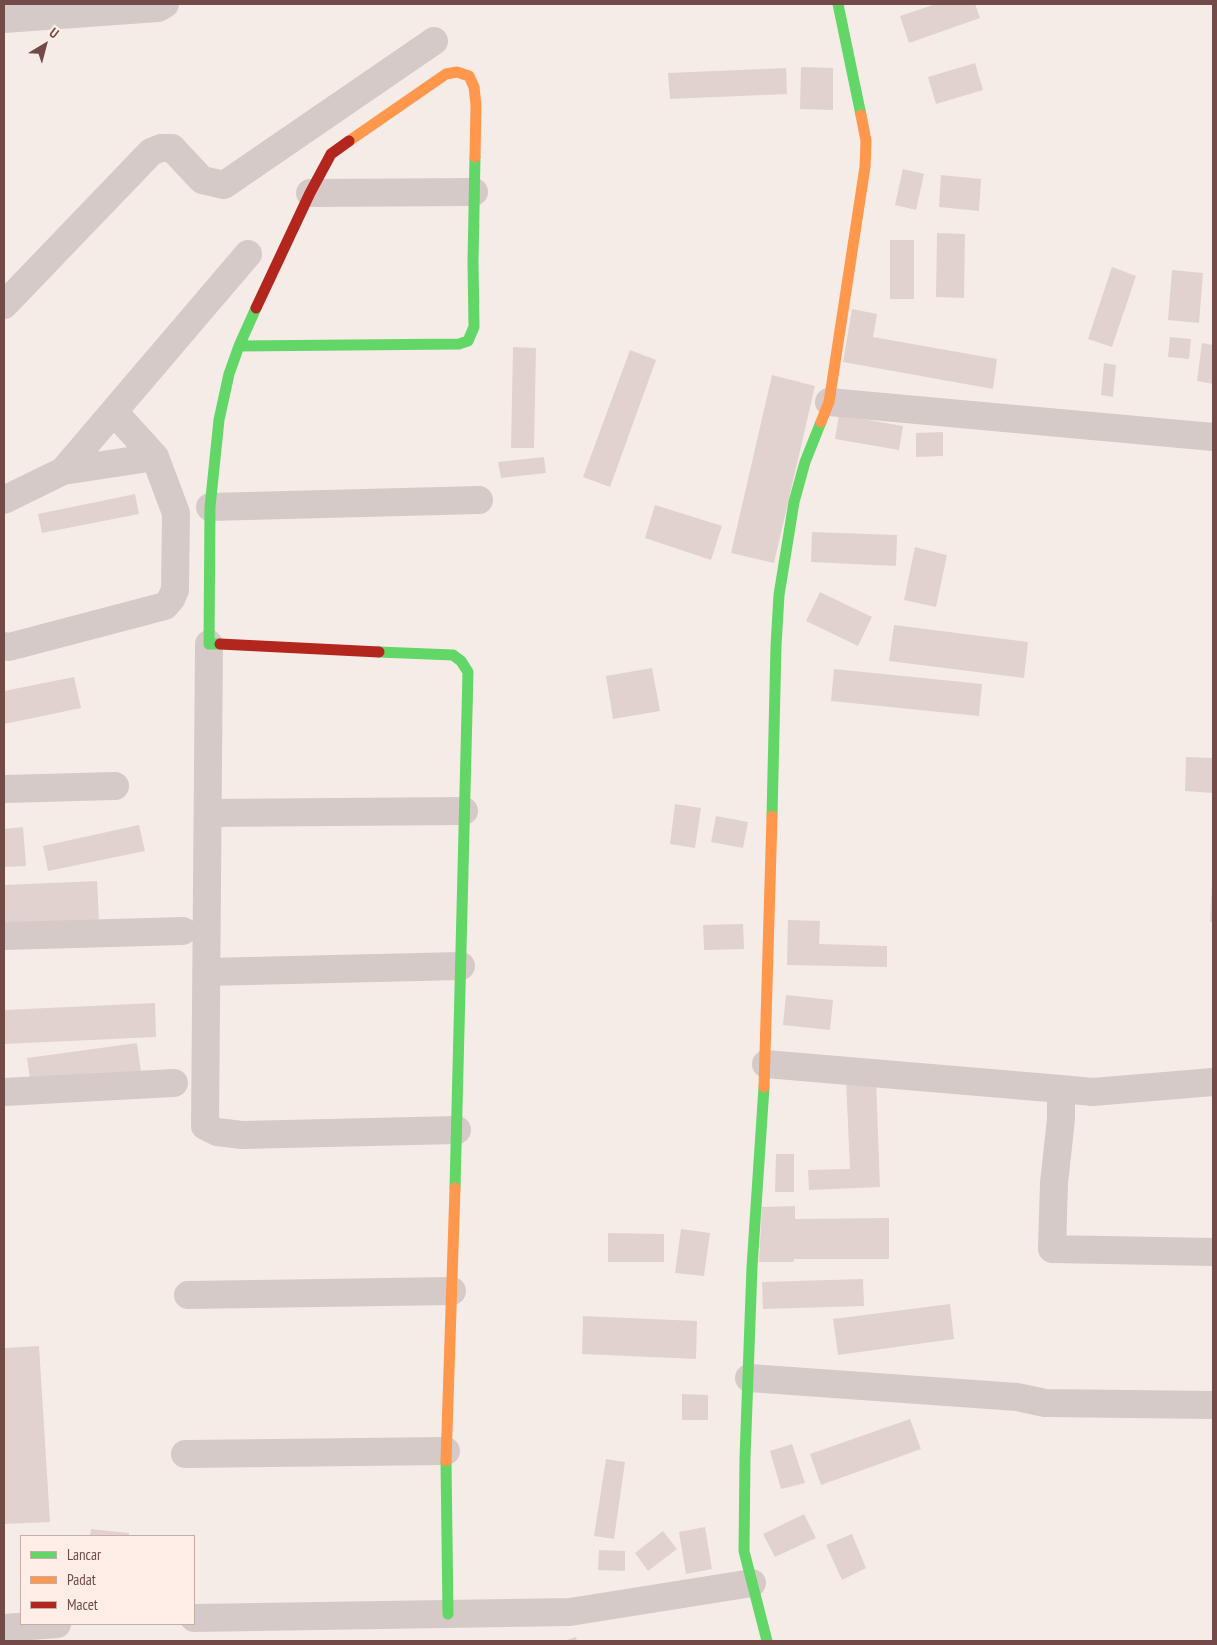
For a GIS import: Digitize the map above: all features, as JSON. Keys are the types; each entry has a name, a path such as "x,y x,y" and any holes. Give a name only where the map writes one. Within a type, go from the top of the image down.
{"street":[{"path":"4,19 61,9 158,8 166,4"},
{"path":"767,1641 744,1551 745,1458 752,1267 766,1064 776,646 779,595 794,502 805,462 829,402 865,166 866,141 838,4"},
{"path":"4,305 151,152 161,148 172,148 202,180 224,185 434,41"},
{"path":"239,346 459,344 468,341 474,327 474,87 469,76 457,72 446,74 331,154 310,193 239,346 229,374 219,420 210,507 205,1126 217,1132 242,1136 457,1130"},
{"path":"310,193 474,192"},
{"path":"63,471 248,254"},
{"path":"829,402 1213,437"},
{"path":"4,646 9,647 165,606 171,598 174,590 176,513 155,457 114,412"},
{"path":"4,500 63,471 155,457"},
{"path":"210,507 479,500"},
{"path":"209,644 453,655 461,661 468,672 457,1130 446,1451 448,1614"},
{"path":"4,789 114,786"},
{"path":"208,813 464,811"},
{"path":"4,936 183,931"},
{"path":"207,972 461,966"},
{"path":"766,1064 1093,1092 1213,1082"},
{"path":"4,1092 174,1083"},
{"path":"1061,1089 1061,1119 1054,1183 1052,1249 1203,1252"},
{"path":"188,1295 452,1291"},
{"path":"749,1378 1017,1397 1045,1403 1213,1405"},
{"path":"185,1454 446,1451"},
{"path":"195,1618 570,1612 752,1583"},
{"path":"4,1628 44,1625"}],"building":[{"path":"936,4 975,4 980,18 909,43 900,16"},
{"path":"975,63 983,90 936,104 928,77"},
{"path":"801,67 833,68 833,110 800,109"},
{"path":"786,68 787,94 670,99 668,73"},
{"path":"903,169 924,174 916,210 895,205"},
{"path":"941,175 981,179 979,211 939,207"},
{"path":"937,233 965,234 964,298 936,297"},
{"path":"890,240 914,240 914,299 890,299"},
{"path":"1112,267 1136,276 1112,347 1088,339"},
{"path":"1172,270 1203,273 1199,323 1168,320"},
{"path":"852,309 877,314 873,337 997,359 993,389 843,362"},
{"path":"1170,337 1191,339 1189,359 1168,357"},
{"path":"1202,343 1213,345 1213,384 1197,381"},
{"path":"513,347 536,348 534,448 511,448"},
{"path":"630,350 656,360 610,487 583,477"},
{"path":"1104,363 1116,365 1113,397 1101,395"},
{"path":"772,375 815,386 774,563 731,553"},
{"path":"839,415 903,426 899,450 835,439"},
{"path":"943,432 943,456 916,457 916,433"},
{"path":"544,457 546,473 501,478 498,462"},
{"path":"135,494 139,514 42,533 38,514"},
{"path":"655,505 722,526 711,560 645,538"},
{"path":"812,532 897,535 896,566 811,562"},
{"path":"915,547 947,555 936,607 904,600"},
{"path":"820,592 872,617 858,646 806,621"},
{"path":"894,625 1028,642 1024,678 889,661"},
{"path":"652,668 660,711 613,719 606,676"},
{"path":"834,669 982,684 979,716 831,701"},
{"path":"74,677 81,708 4,724 4,691"},
{"path":"1186,757 1213,758 1213,793 1185,791"},
{"path":"675,804 701,808 695,848 670,844"},
{"path":"716,816 748,822 743,848 711,842"},
{"path":"139,825 145,851 48,871 43,846"},
{"path":"23,827 26,866 4,867 4,829"},
{"path":"97,881 99,920 4,924 4,885"},
{"path":"1212,882 1213,922 1210,922"},
{"path":"788,920 820,921 819,944 887,946 887,967 787,965"},
{"path":"743,924 744,949 704,950 703,925"},
{"path":"786,995 833,1000 830,1030 783,1025"},
{"path":"155,1003 156,1037 4,1044 4,1010"},
{"path":"137,1043 141,1072 31,1086 27,1058"},
{"path":"876,1079 880,1187 809,1190 808,1170 850,1169 846,1080"},
{"path":"776,1154 794,1154 794,1192 775,1192"},
{"path":"795,1206 795,1219 889,1218 889,1259 794,1259 793,1262 759,1262 762,1207"},
{"path":"681,1229 710,1233 704,1276 675,1273"},
{"path":"608,1233 664,1234 664,1262 608,1262"},
{"path":"863,1279 864,1306 763,1309 762,1282"},
{"path":"950,1304 954,1339 838,1355 833,1319"},
{"path":"583,1316 697,1321 696,1359 582,1354"},
{"path":"39,1346 50,1522 4,1524 4,1348"},
{"path":"682,1394 708,1395 708,1420 682,1420"},
{"path":"910,1419 921,1449 821,1485 810,1454"},
{"path":"792,1444 805,1483 781,1489 770,1451"},
{"path":"606,1459 625,1462 614,1539 594,1536"},
{"path":"804,1514 816,1538 775,1557 763,1534"},
{"path":"705,1527 712,1569 686,1574 679,1532"},
{"path":"91,1529 129,1533 129,1535 90,1535"},
{"path":"663,1531 677,1549 648,1571 635,1553"},
{"path":"852,1534 866,1568 842,1580 826,1545"},
{"path":"599,1550 625,1551 625,1571 598,1570"},
{"path":"576,1637 577,1641 563,1641"}],"traffic: fast":[{"path":"838,4 861,115"},
{"path":"239,346 459,344 468,341 474,327 475,157"},
{"path":"220,644 209,644 210,507 219,420 229,374 256,308"},
{"path":"772,816 779,595 794,502 805,462 821,422"},
{"path":"379,652 453,655 461,661 468,672 455,1188"},
{"path":"764,1087 752,1267 745,1458 744,1551 767,1641"},
{"path":"446,1461 448,1614"}],"traffic: slow":[{"path":"349,141 446,74 457,72 469,76 474,87 476,105 475,157"},
{"path":"821,422 829,402 865,167 866,141 861,115"},
{"path":"764,1087 772,816"},
{"path":"446,1461 455,1188"}],"traffic: jam":[{"path":"256,308 310,193 331,154 349,141"},
{"path":"220,644 379,652"}]}
